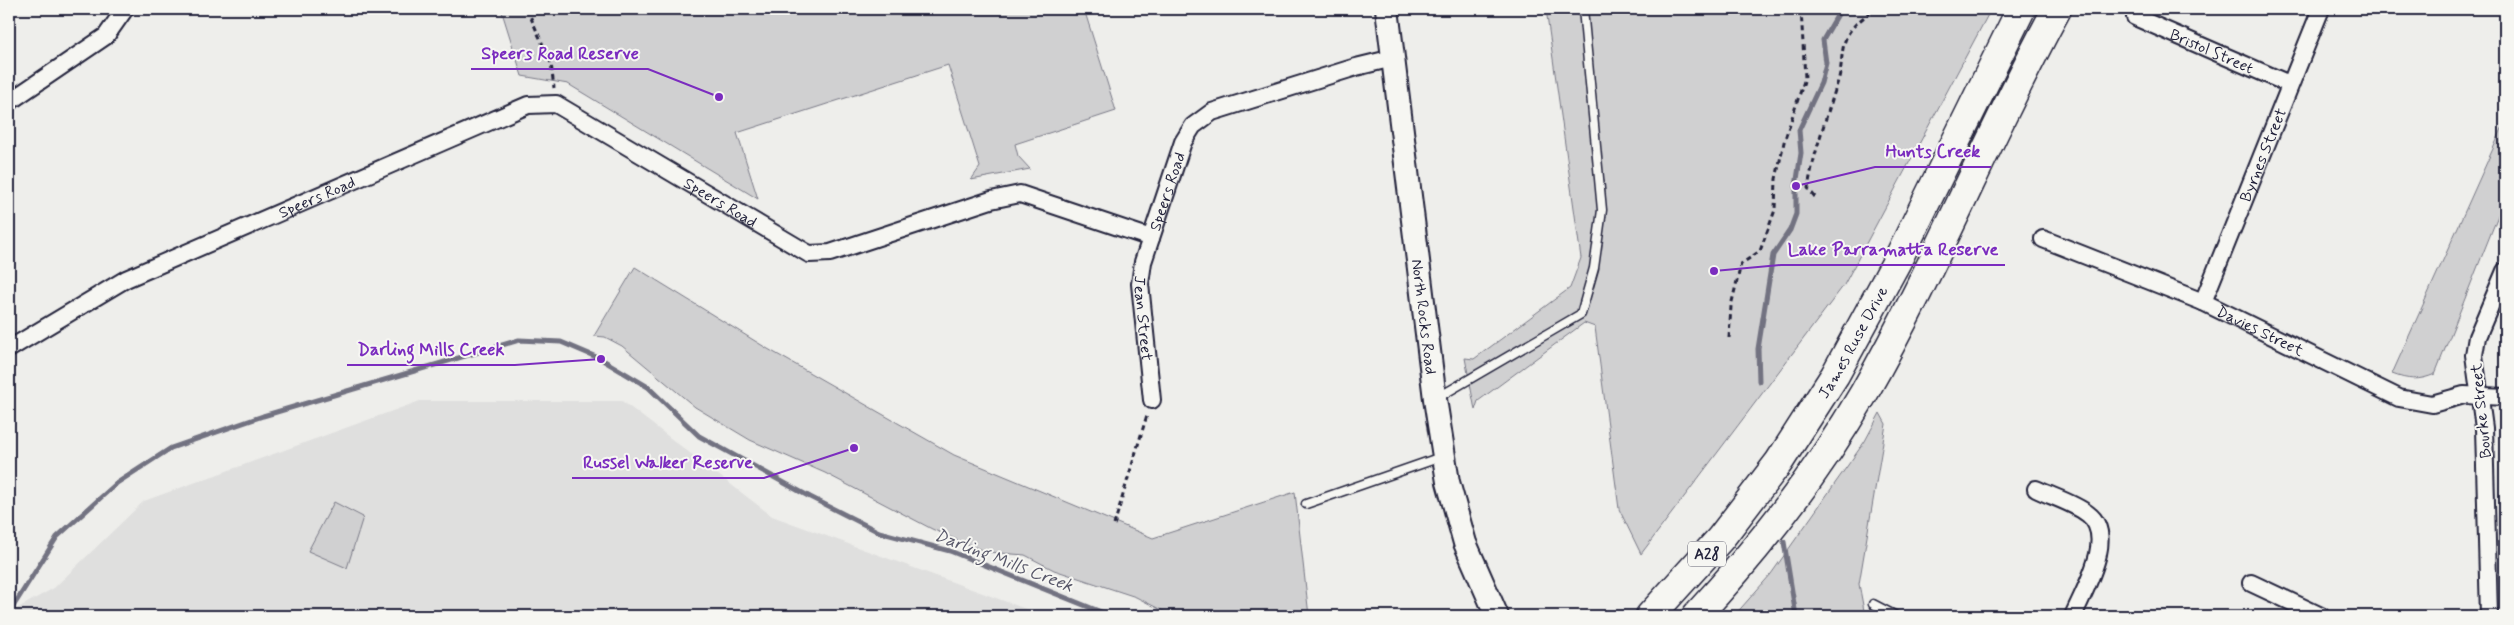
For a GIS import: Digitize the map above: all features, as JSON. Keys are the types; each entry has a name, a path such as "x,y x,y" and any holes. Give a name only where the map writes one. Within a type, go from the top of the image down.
{"highway":[{"name":"James Ruse Drive","path":"1650,616 1720,539 1779,462 1835,375 1897,261 2021,9"},
{"name":"James Ruse Drive","path":"1696,616 1787,508 1830,448 1863,395 1925,278 2057,9"}],"main road":[{"name":"North Rocks Road","path":"1387,9 1435,399 1448,482 1465,543 1497,616"}],"street":[{"path":"9,102 106,36 125,9"},
{"name":"Byrnes Street","path":"2203,302 2289,84 2321,9"},
{"name":"Bristol Street","path":"2135,17 2289,84"},
{"name":"Speers Road","path":"9,349 106,290 148,269 528,106 556,104 809,254 830,253 998,198 1020,194 1151,238 1183,142 1198,120 1212,112 1356,66 1393,58"},
{"name":"Jean Street","path":"1151,238 1143,262 1140,284 1152,400"},
{"name":"Davies Street","path":"2043,239 2203,302 2399,398 2432,404 2464,395 2505,397"},
{"name":"Bourke Street","path":"2488,616 2484,428 2474,355 2477,337 2505,271"},
{"path":"2036,489 2088,514 2100,529 2100,550 2074,616"},
{"path":"2251,583 2321,616"}],"lane":[{"path":"1435,399 1580,314 1594,268 1602,210 1582,9"},
{"path":"1306,504 1444,456"},
{"path":"1873,604 1896,616"}],"path":[{"path":"527,9 551,63 556,104"},
{"path":"1729,338 1731,306 1742,264 1760,251 1775,210 1776,179 1784,142 1805,78 1801,9"},
{"path":"1815,197 1808,188 1810,174 1828,106 1838,81 1842,52 1852,28 1874,9"},
{"path":"1114,525 1152,400"}],"shaded area":[{"path":"501,9 1084,9 1116,111 1015,144 1018,156 1030,169 971,180 980,167 948,65 737,133 758,199 568,84 522,76"},
{"path":"1546,9 1991,9 1844,285 1641,554 1619,509 1595,327 1584,323 1478,401 1475,410 1465,358 1474,359 1570,288 1581,258"},
{"path":"2505,122 2505,198 2435,374 2414,379 2392,374"},
{"path":"635,267 768,349 954,455 1153,538 1295,492 1309,616 1173,616 1136,597 1054,570 1025,555 987,552 964,543 932,529 825,473 750,440 695,407 622,346 605,337 594,336"},
{"path":"420,401 622,401 772,516 1045,616 9,616 9,613 54,588 144,501"},
{"path":"1880,413 1886,424 1859,584 1865,616 1734,616 1771,574 1865,441"},
{"path":"334,502 363,517 347,568 308,551"}],"waterway":[{"path":"1759,381 1758,349 1773,255 1790,230 1796,214 1796,186 1801,153 1799,130 1821,83 1826,63 1823,40 1841,9"},
{"name":"Darling Mills Creek","path":"9,613 57,537 117,483 171,448 263,416 519,340 561,342 601,359 648,387 699,436 810,497 879,532 950,551 1111,616"},
{"path":"1784,542 1796,616"}],"place":[{"name":"Speers Road Reserve","path":"719,97"},
{"name":"Hunts Creek","path":"1796,186"},
{"name":"Lake Parramatta Reserve","path":"1714,271"},
{"name":"Darling Mills Creek","path":"601,359"},
{"name":"Russel Walker Reserve","path":"854,448"}]}
